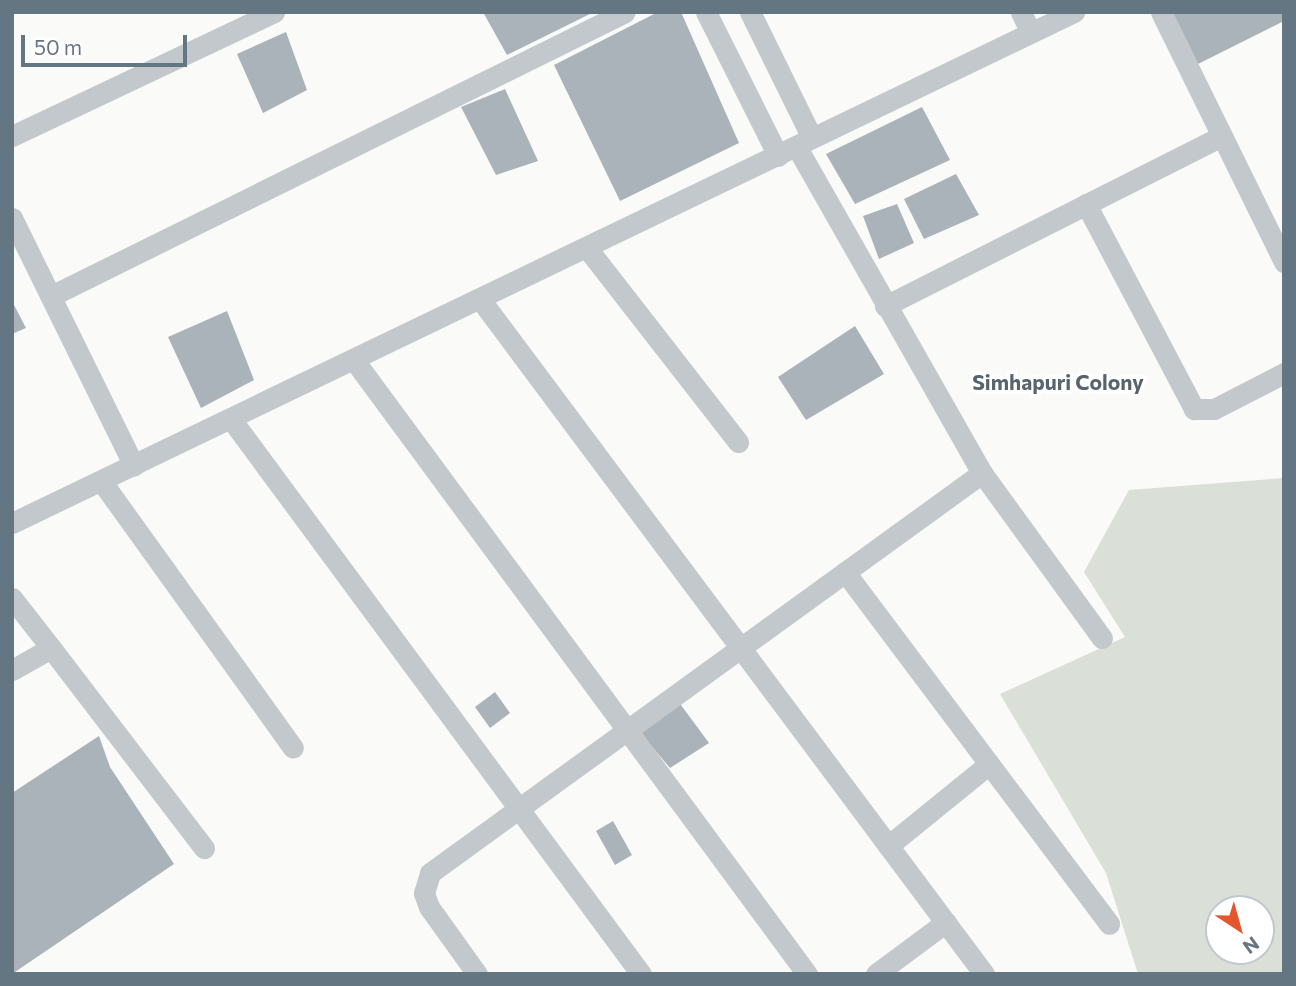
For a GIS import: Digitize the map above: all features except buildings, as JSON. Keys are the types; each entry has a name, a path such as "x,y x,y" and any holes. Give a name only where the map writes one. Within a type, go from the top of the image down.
{"street":[{"path":"12,136 252,17 274,12"},
{"path":"51,296 625,12"},
{"path":"706,12 796,147 982,473 1102,638"},
{"path":"750,12 796,147"},
{"path":"1021,12 1031,33"},
{"path":"12,523 1074,12"},
{"path":"1161,12 1284,261"},
{"path":"885,306 1222,136"},
{"path":"1086,204 1194,409 1214,409 1284,373"},
{"path":"12,218 134,466"},
{"path":"587,247 738,442"},
{"path":"480,299 984,974"},
{"path":"354,360 807,974"},
{"path":"231,419 641,974"},
{"path":"477,974 424,893 430,873 982,473"},
{"path":"102,482 293,748"},
{"path":"845,572 1109,924"},
{"path":"12,598 204,848"},
{"path":"12,670 51,648"},
{"path":"888,846 989,764"},
{"path":"876,974 946,922"}],"shaded area":[{"path":"1284,478 1284,974 1138,974 1106,873 1000,694 1125,637 1084,572 1129,490"}],"district":[{"name":"Simhapuri Colony","path":"1058,382"}]}
